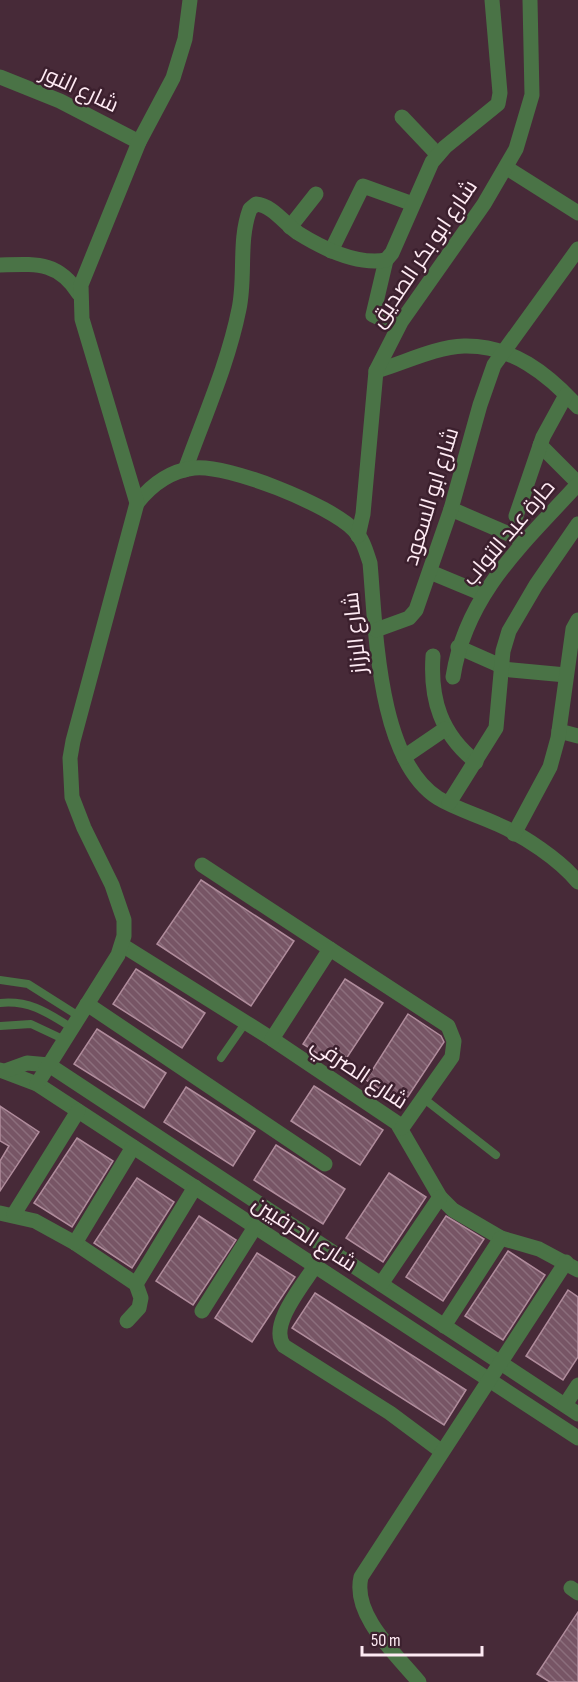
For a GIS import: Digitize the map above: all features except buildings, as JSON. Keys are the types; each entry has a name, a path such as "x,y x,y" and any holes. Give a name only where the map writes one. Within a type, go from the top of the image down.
{"street":[{"path":"37,1084 122,945 124,920 112,885 84,828 72,797 70,758 137,503 82,319 79,294 83,277 139,142 165,97 180,59 190,0"},
{"path":"398,327 373,315 386,260 392,253 424,178 438,155 498,104 500,93 492,0"},
{"name":"شارع ابو بكر الصديق","path":"358,536 363,514 376,371 398,327 507,168 516,149 532,95 530,0"},
{"name":"شارع النور","path":"0,77 60,101 139,142"},
{"path":"402,117 438,155"},
{"path":"507,168 578,213"},
{"path":"331,251 363,186 413,204"},
{"path":"290,227 316,194"},
{"path":"185,470 241,302 242,258 250,209 256,204 264,205 290,227 331,251 366,260 386,260"},
{"name":"شارع ابو السعود","path":"376,630 409,618 414,613 451,508 483,393 501,352 578,249"},
{"path":"0,265 39,265 56,269 70,279 79,294"},
{"path":"376,371 463,346 485,347 543,371 578,407"},
{"path":"516,516 540,445 566,395"},
{"path":"540,445 578,484"},
{"name":"شارع الرزاز","path":"137,503 158,482 185,470 207,467 288,492 319,506 340,519 358,536 370,563 380,674 392,726 404,757 437,797 514,834 578,882"},
{"name":"حارة عبد التواب","path":"453,677 458,647 483,594 525,541 578,484"},
{"path":"451,508 525,541"},
{"path":"449,803 496,728 505,642 536,585 578,524"},
{"path":"430,572 483,594"},
{"path":"514,834 550,767 559,731 573,629 578,620"},
{"path":"458,647 501,668 566,675"},
{"path":"433,656 433,689 436,706 445,729 464,753 476,762"},
{"path":"404,757 445,729"},
{"path":"559,731 578,736"},
{"path":"202,865 448,1026 454,1041 452,1058 402,1128"},
{"name":"شارع الصرفي","path":"122,945 246,1022 402,1128 419,1164 440,1197 471,1222 501,1238 539,1249 572,1266"},
{"path":"272,1039 330,948"},
{"path":"76,1022 325,1164"},
{"name":"شارع الحرفيين","path":"2,1073 27,1063 49,1065 571,1409"},
{"name":"شارع الحرفيين","path":"2,1073 37,1084 578,1438"},
{"path":"78,1111 7,1214 35,1221 75,1243 136,1284 141,1298 139,1308 127,1321"},
{"path":"75,1243 133,1147"},
{"path":"136,1284 195,1187"},
{"path":"381,1284 440,1197"},
{"path":"202,1311 255,1227"},
{"path":"444,1326 501,1238"},
{"path":"315,1266 278,1325 279,1340 284,1346 390,1413 441,1450"},
{"path":"418,1682 367,1618 360,1601 359,1584 364,1570 441,1450 572,1266"},
{"path":"571,1409 578,1385"}],"lane":[{"path":"0,980 28,984 76,1022"},
{"path":"0,1003 23,1003 36,1006 76,1022"},
{"path":"0,1026 76,1022"},
{"path":"221,1058 246,1022"},
{"path":"423,1098 496,1155"}]}
